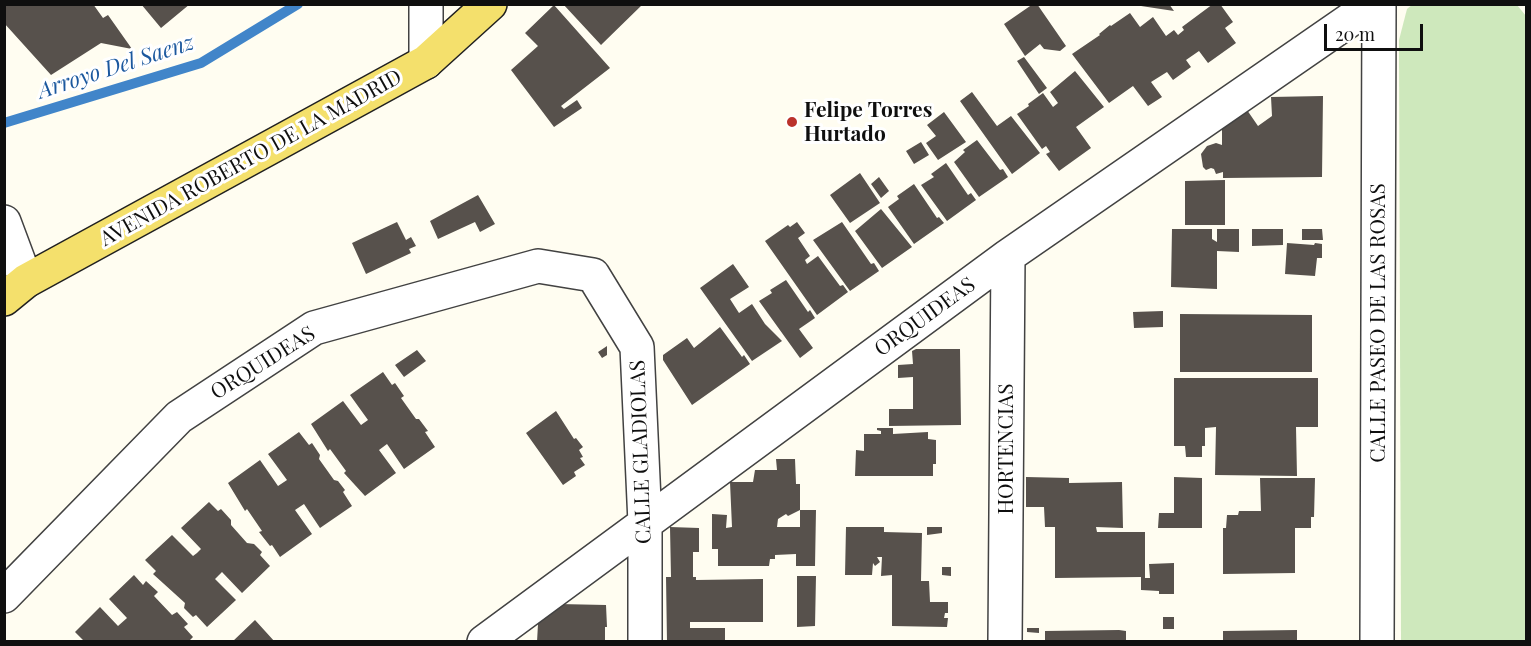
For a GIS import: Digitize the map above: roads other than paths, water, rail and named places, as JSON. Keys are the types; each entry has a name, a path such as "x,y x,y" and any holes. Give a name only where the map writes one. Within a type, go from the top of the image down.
{"main road":[{"name":"AVENIDA ROBERTO DE LA MADRID","path":"15,290 426,62 490,4"}],"street":[{"path":"426,4 426,62"},
{"name":"ORQUIDEAS","path":"484,642 1008,256 1373,4"},
{"name":"CALLE PASEO DE LAS ROSAS","path":"1377,642 1379,4"},
{"path":"4,222 15,290"},
{"name":"HORTENCIAS","path":"1005,642 1008,256"},
{"name":"ORQUIDEAS","path":"4,596 179,417 314,328 538,267 593,274"},
{"name":"CALLE GLADIOLAS","path":"593,274 637,347 645,522 645,642"}],"waterway":[{"name":"Arroyo Del Saenz","path":"4,123 201,63 298,4"}],"place":[{"name":"Felipe Torres Hurtado","path":"792,122"}]}
